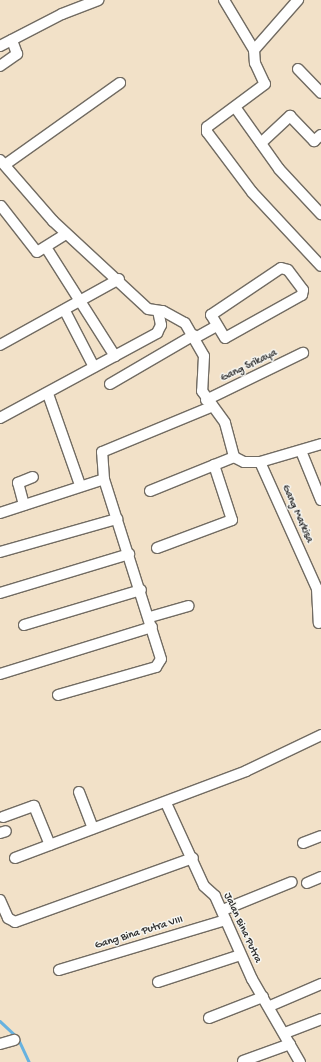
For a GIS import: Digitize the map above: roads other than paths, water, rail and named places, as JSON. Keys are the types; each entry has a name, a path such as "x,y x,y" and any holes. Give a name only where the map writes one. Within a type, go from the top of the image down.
{"street":[{"path":"0,46 62,14 98,0"},
{"path":"224,0 254,50 255,63 265,84 207,127 207,132 252,192 321,266"},
{"path":"254,50 298,0"},
{"path":"0,66 17,54 12,40"},
{"path":"298,69 319,88"},
{"path":"120,83 3,162 66,234 119,279 148,309 160,311 185,323 195,337 204,356 202,384 210,403 225,423 234,457"},
{"path":"235,107 261,143 321,214"},
{"path":"261,143 290,116 319,141"},
{"path":"1,206 37,252 46,249 66,234"},
{"path":"46,249 81,299 115,356"},
{"path":"281,268 288,270 303,290 302,295 229,339 218,326 211,315 214,312 281,268"},
{"path":"0,344 65,311 81,299 119,279"},
{"path":"65,311 94,367"},
{"path":"0,418 48,394 157,333 161,326 160,311"},
{"path":"110,384 218,326"},
{"name":"Gang Srikaya","path":"58,695 156,667 161,659 141,590 104,479 101,456 105,450 210,403 303,353"},
{"path":"48,394 80,486"},
{"path":"150,491 234,457 244,462 260,462 320,446"},
{"path":"301,451 321,500"},
{"name":"Gang Markisa","path":"260,462 317,589 319,623"},
{"path":"157,548 232,520 214,465"},
{"path":"24,505 18,483 33,477"},
{"path":"0,513 104,479"},
{"path":"0,552 118,519"},
{"path":"0,593 129,554"},
{"path":"24,625 141,590"},
{"path":"0,674 151,622 188,606"},
{"path":"15,858 93,828 166,803 246,771 321,734"},
{"path":"79,792 93,828"},
{"name":"Jalan Bina Putra","path":"166,803 193,858 204,886 215,896 240,955 263,997 270,1006 300,1062"},
{"path":"3,817 34,806 50,845"},
{"path":"303,843 321,836"},
{"path":"0,900 8,918 15,922 193,858"},
{"path":"307,883 321,877"},
{"name":"Gang Bina Putra VIII","path":"59,970 224,915 292,882"},
{"path":"158,982 240,955"},
{"path":"270,1006 321,984"},
{"path":"209,1018 263,997"},
{"path":"285,1033 321,1019"},
{"path":"0,1044 14,1040"},
{"path":"243,1061 290,1044"}],"waterway":[{"path":"0,1021 18,1038 29,1062"}]}
